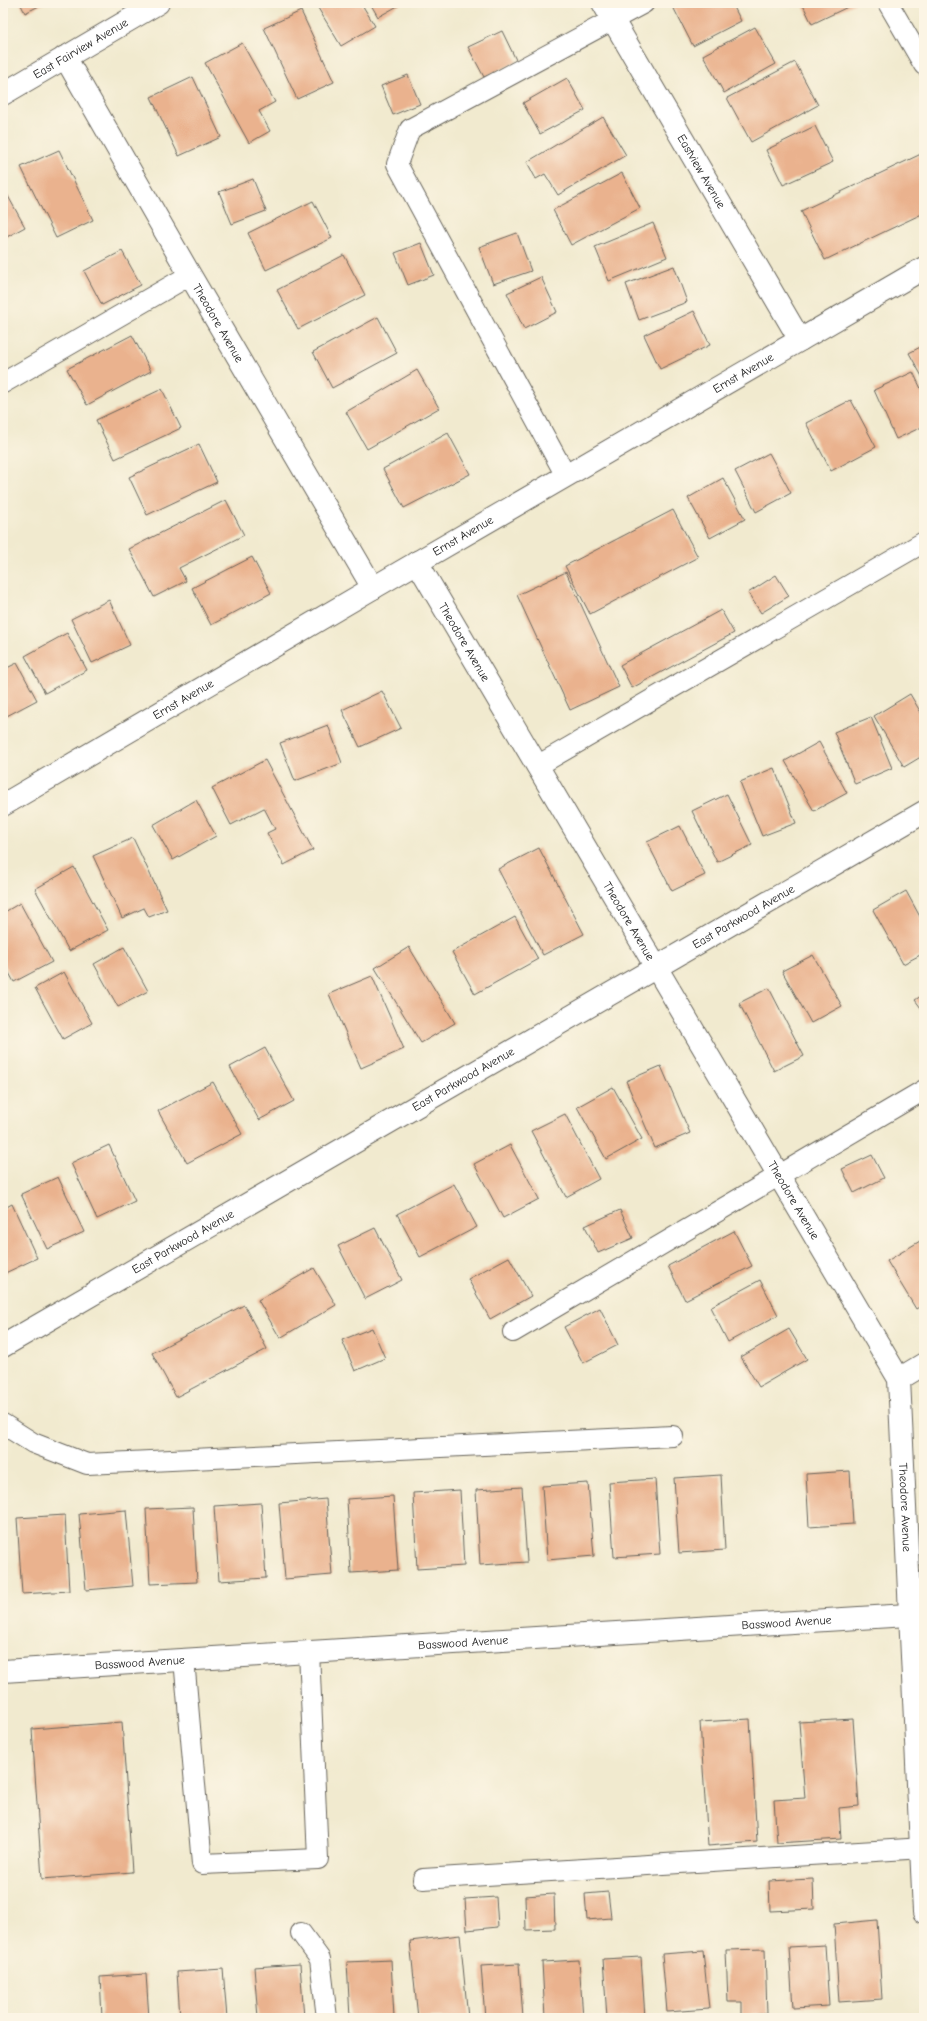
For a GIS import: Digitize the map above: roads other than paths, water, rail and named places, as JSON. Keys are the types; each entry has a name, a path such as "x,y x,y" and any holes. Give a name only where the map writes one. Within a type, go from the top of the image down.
{"street":[{"name":"East Fairview Avenue","path":"3,94 158,3"},
{"name":"Eastview Avenue","path":"608,12 800,340"},
{"name":"Theodore Avenue","path":"65,57 190,275 373,588"},
{"name":"Ernst Avenue","path":"3,805 417,562 924,268"},
{"name":"Theodore Avenue","path":"417,562 899,1379 917,1614 924,1912"},
{"name":"East Parkwood Avenue","path":"3,1346 924,812"},
{"path":"899,1379 924,1364"},
{"name":"Basswood Avenue","path":"3,1671 917,1614"}],"lane":[{"path":"566,476 398,164 410,129 608,12 644,3"},
{"path":"888,3 924,65"},
{"path":"3,383 190,275"},
{"path":"537,766 924,542"},
{"path":"513,1332 924,1090"},
{"path":"3,1424 33,1443 87,1464 673,1436"},
{"path":"184,1659 202,1864 318,1859 308,1651"},
{"path":"423,1879 922,1848"},
{"path":"301,1933 320,1958 327,2018"}]}
